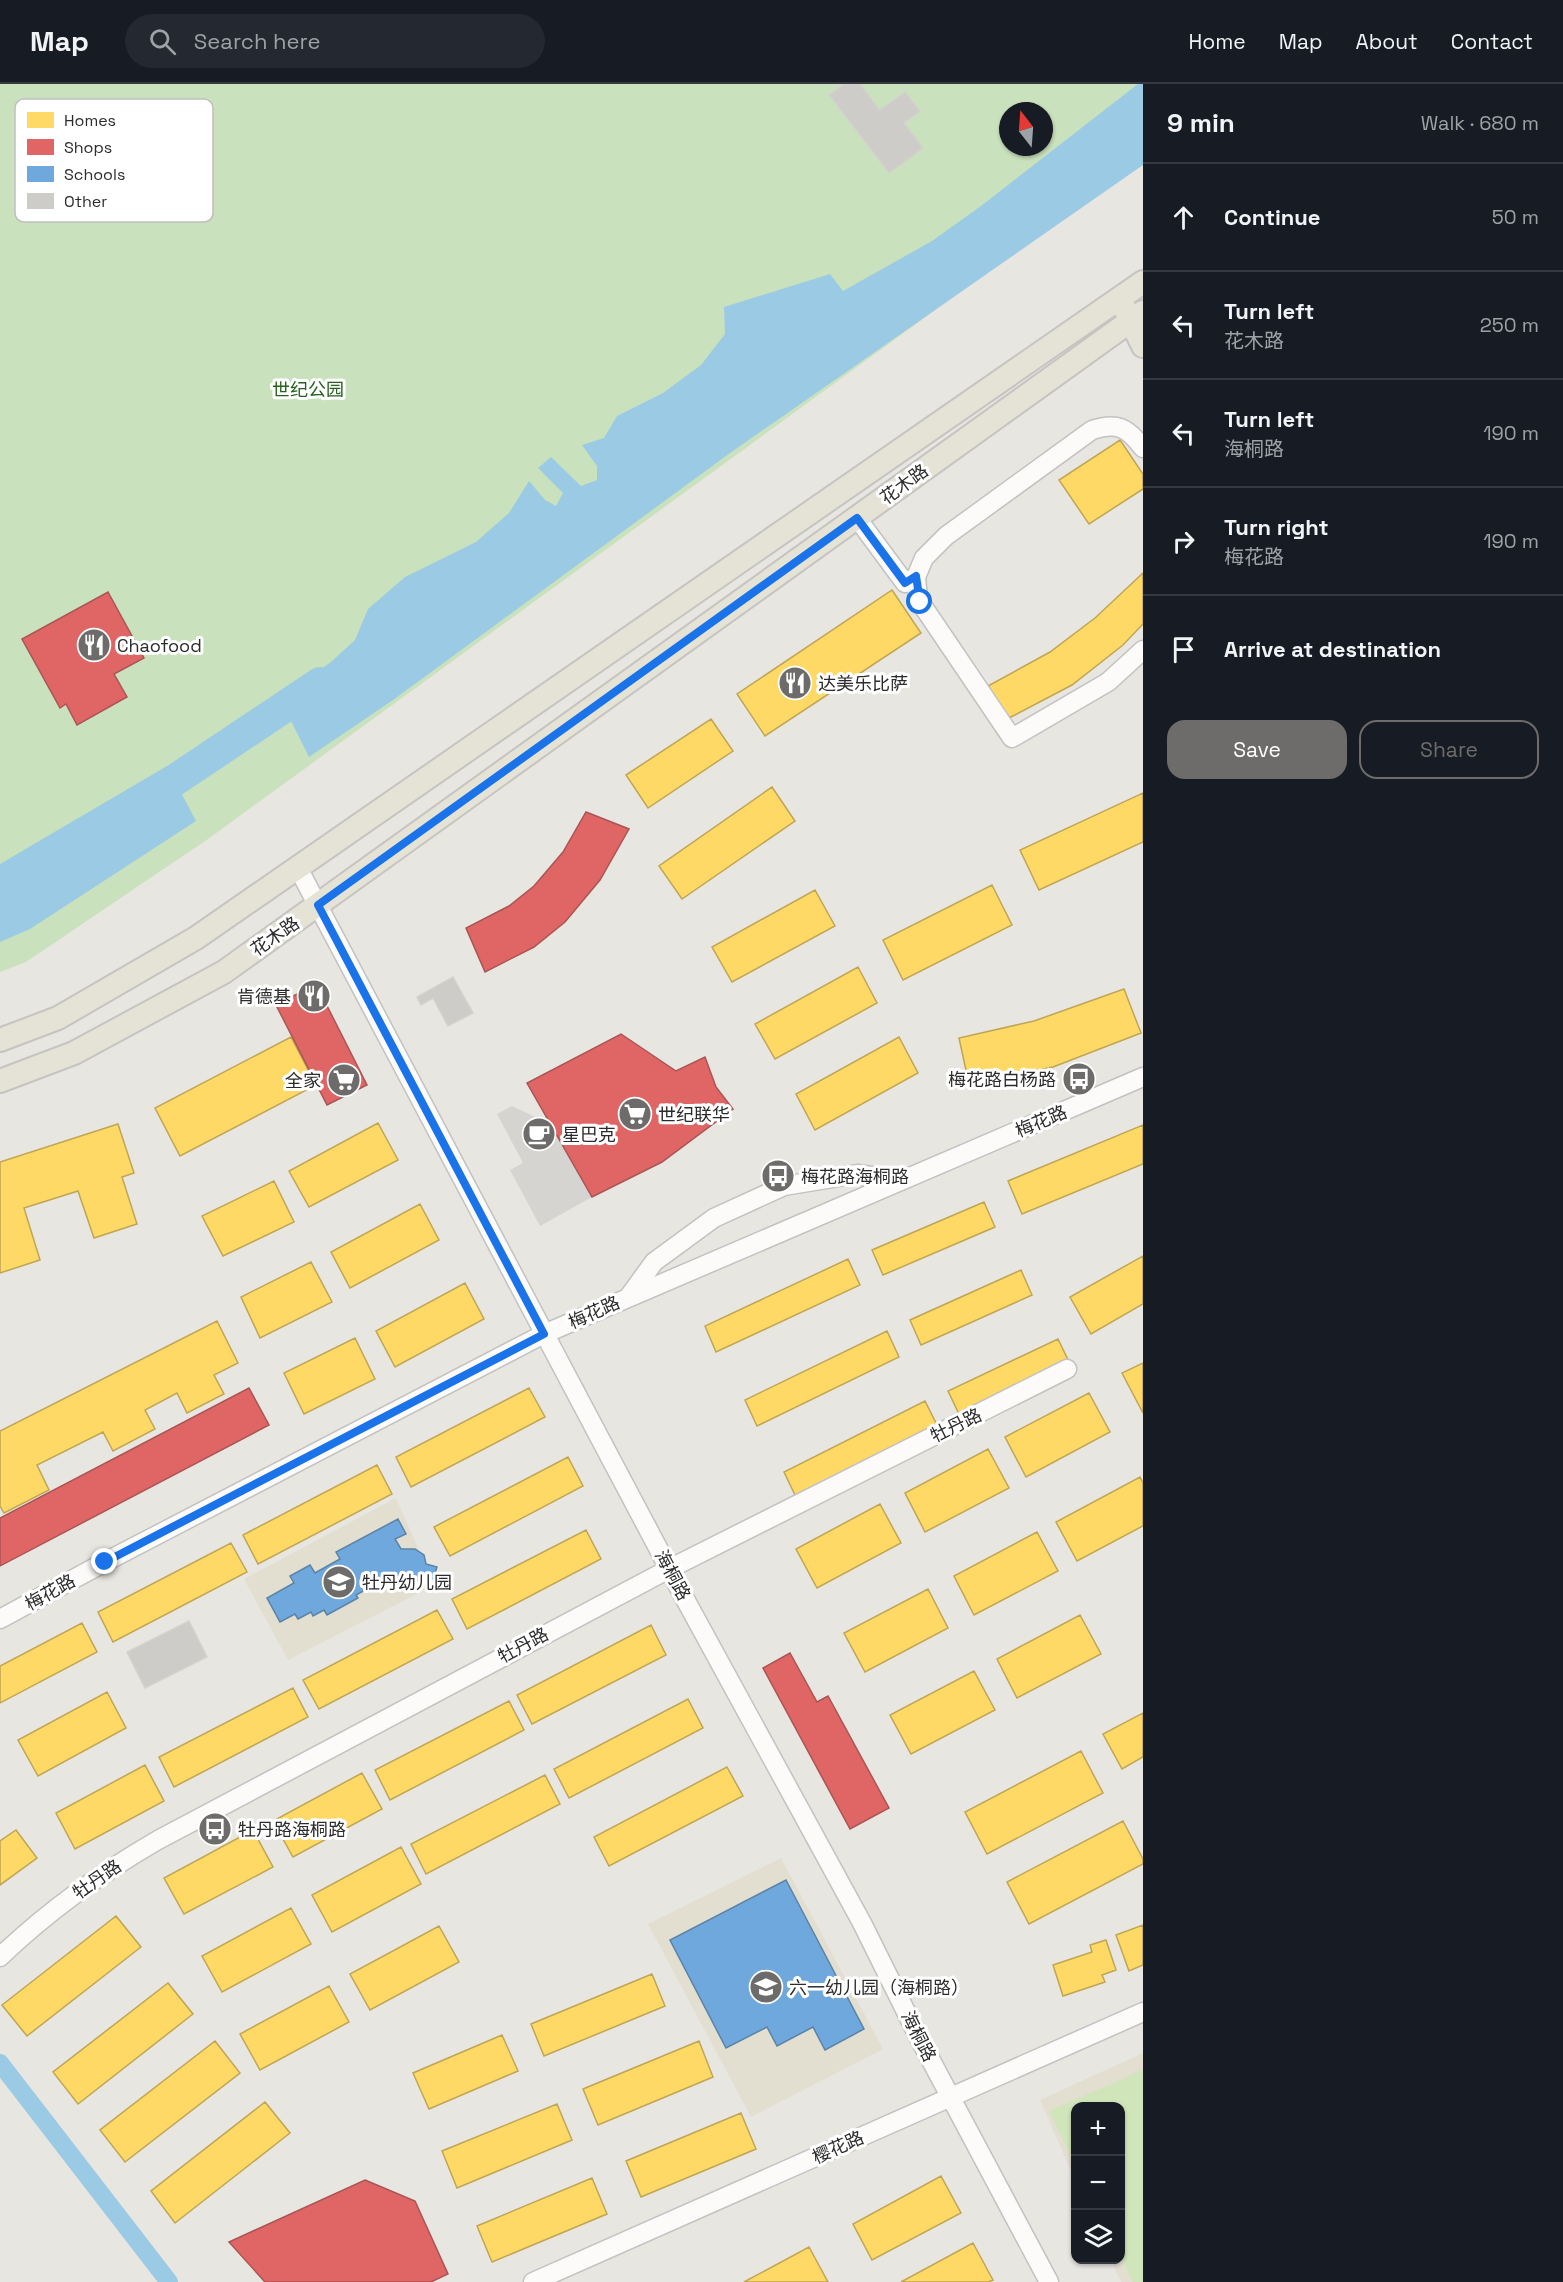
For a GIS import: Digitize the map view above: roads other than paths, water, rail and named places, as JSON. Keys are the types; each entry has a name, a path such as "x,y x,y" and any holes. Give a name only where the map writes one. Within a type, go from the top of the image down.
{"main road":[{"path":"1136,291 1137,317 1143,345"},
{"name":"花木路","path":"0,1040 58,1018 196,938 1136,291"},
{"name":"花木路","path":"0,1081 74,1053 214,977 318,905 1137,317"}],"street":[{"path":"1143,448 1136,438 1124,428 1109,425 1092,430 946,536 924,558 916,576 918,599 1012,738 1108,681 1143,650"},
{"path":"857,518 905,583 916,576"},
{"name":"海桐路","path":"298,868 669,1569 862,1923 1049,2282"},
{"name":"梅花路","path":"0,1619 544,1334 1143,1077"},
{"path":"629,1296 654,1262 714,1218 783,1185 856,1174 900,1180"},
{"name":"牡丹路","path":"0,1957 53,1910 158,1840 669,1569 1067,1369"},
{"name":"樱花路","path":"533,2282 1143,2012"}],"water":[{"path":"1138,84 1143,84 1143,165 730,453 393,700 309,757 280,699 331,662 355,640 368,609 405,577 476,542 509,513 529,481 545,500 556,506 563,493 538,468 551,457 581,486 597,480 597,466 582,445 604,438 617,416 663,393 701,365 725,334 724,307 830,274 843,291 932,241 1045,156 1053,156 1053,150"},
{"path":"167,766 196,821 30,929 0,942 0,864"}],"waterway":[{"path":"138,802 163,788 320,683"},
{"path":"0,2063 169,2282"}],"place":[{"name":"Chaofood","path":"94,645"},
{"name":"达美乐比萨","path":"795,683"},
{"name":"肯德基","path":"314,996"},
{"name":"梅花路白杨路","path":"1079,1079"},
{"name":"全家","path":"344,1080"},
{"name":"世纪联华","path":"635,1114"},
{"name":"星巴克","path":"539,1134"},
{"name":"梅花路海桐路","path":"778,1176"},
{"name":"牡丹幼儿园","path":"339,1582"},
{"name":"牡丹路海桐路","path":"215,1829"},
{"name":"六一幼儿园（海桐路）","path":"766,1987"}],"park label":[{"name":"世纪公园","path":"308,389"}]}
